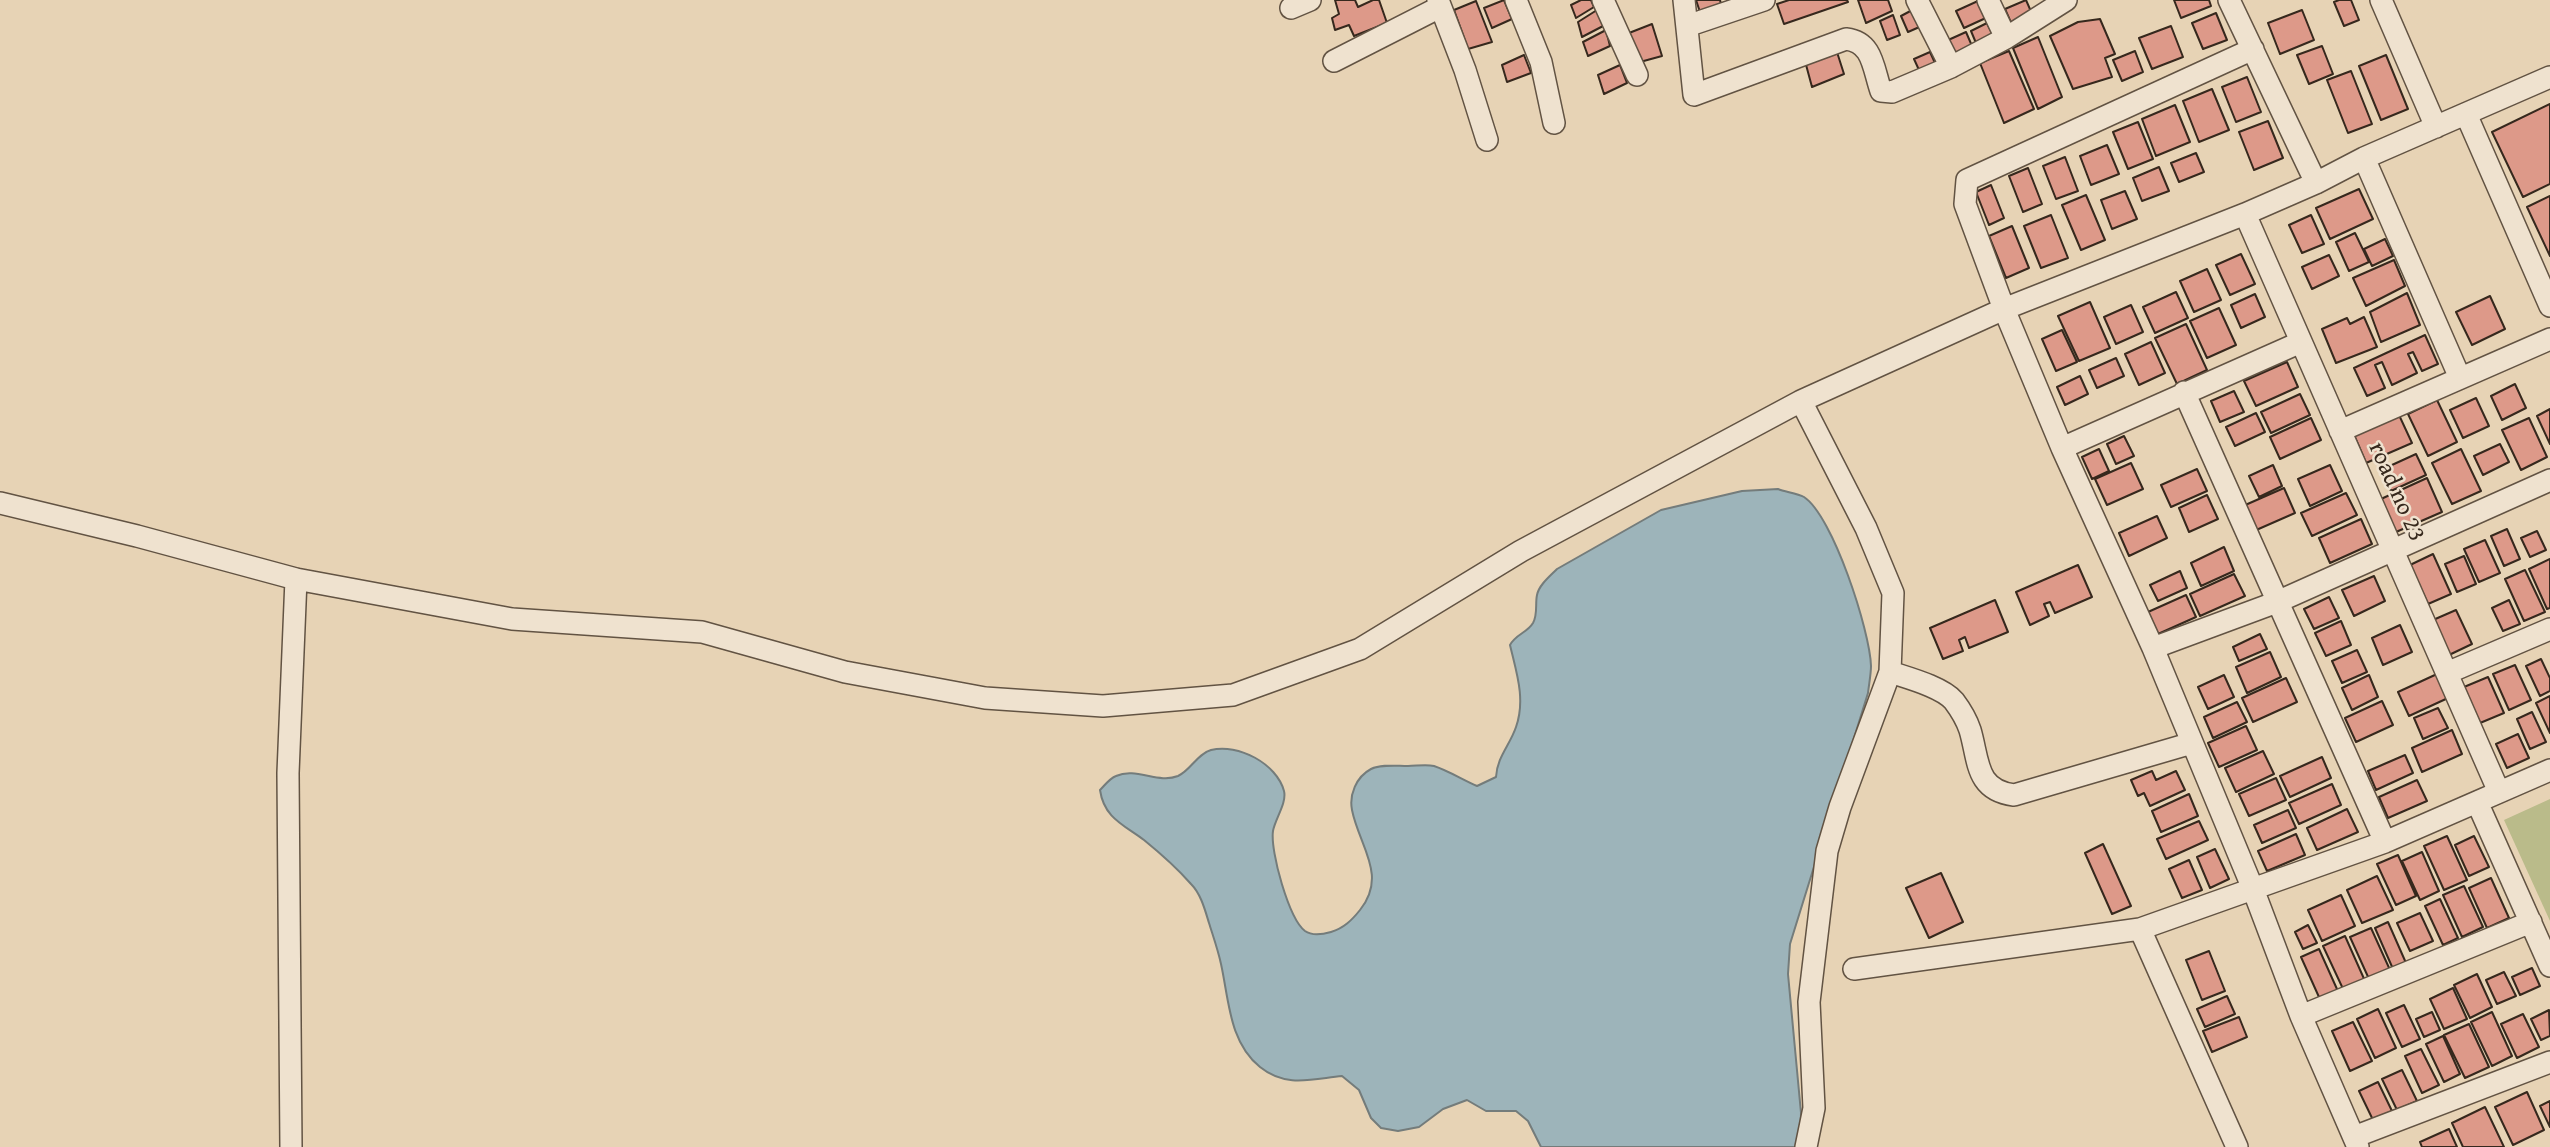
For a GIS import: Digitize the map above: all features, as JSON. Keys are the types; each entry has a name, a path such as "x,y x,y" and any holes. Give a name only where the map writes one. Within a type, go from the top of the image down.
{"street":[{"path":"1516,0 1541,62 1554,123"},
{"path":"1603,0 1637,75"},
{"path":"1684,0 1694,95 1846,39 1859,41 1866,46 1881,91 1892,93 1951,67 2006,38 2067,0"},
{"path":"1687,26 1764,0"},
{"path":"1917,0 1951,67"},
{"path":"1988,0 2006,38"},
{"path":"2229,0 2316,183"},
{"path":"2381,0 2436,127"},
{"path":"1334,61 1439,3 1465,70 1487,140"},
{"path":"2253,49 1967,180 1965,204 2004,309 2062,448 2152,648 2253,889 2301,1016 2356,1142 2550,1062"},
{"path":"0,503 137,536 296,579 512,620 702,632 845,672 985,698 1103,706 1233,695 1360,649 1521,551 1801,401 2004,309 2245,214 2316,183 2364,158 2550,77"},
{"path":"2466,114 2550,306"},
{"path":"2364,158 2460,378"},
{"name":"road no 23","path":"2245,214 2499,792"},
{"path":"2340,431 2550,339"},
{"path":"2062,448 2301,342"},
{"path":"2184,392 2385,842"},
{"path":"1801,401 1866,528 1893,593 1890,672 1826,851 1809,1002 1814,1108 1806,1147"},
{"path":"2152,648 2277,602 2550,480"},
{"path":"291,1147 288,773 296,579"},
{"path":"2447,673 2550,629"},
{"path":"1890,672 1924,683 1953,699 1969,727 1978,766 1986,783 1999,793 2014,795 2192,743"},
{"path":"1854,969 2140,929 2385,842 2550,770"},
{"path":"2477,802 2550,966"},
{"path":"2301,1016 2530,922"},
{"path":"2140,929 2237,1147"}],"green space":[{"path":"2550,799 2550,921 2504,820"}],"water":[{"path":"1778,489 1804,497 1827,526 1857,602 1871,666 1868,693 1790,944 1788,974 1801,1113 1800,1147 1541,1147 1528,1121 1516,1111 1486,1111 1467,1100 1443,1109 1419,1127 1398,1131 1381,1128 1371,1118 1359,1090 1342,1076 1289,1080 1270,1074 1260,1067 1250,1057 1236,1033 1218,954 1197,892 1162,855 1110,814 1100,790 1112,778 1124,774 1163,778 1178,776 1211,750 1233,750 1255,758 1273,772 1284,791 1284,801 1273,831 1273,841 1282,884 1293,913 1308,933 1322,934 1336,930 1360,910 1372,885 1369,860 1351,804 1355,787 1361,777 1379,766 1424,765 1440,768 1477,786 1496,777 1499,763 1519,717 1519,685 1510,645 1533,623 1538,591 1557,569 1661,510 1742,491"}],"building":[{"path":"1335,0 1355,0 1358,7 1379,0 1387,23 1354,36 1349,25 1335,30 1332,18 1339,14"},
{"path":"1504,0 1512,19 1492,28 1484,8"},
{"path":"1581,0 1591,0 1594,7 1576,18 1571,5"},
{"path":"1696,0 1720,0 1721,4 1700,12"},
{"path":"1789,0 1848,2 1784,24 1777,4"},
{"path":"1858,0 1888,0 1892,11 1866,23"},
{"path":"1980,0 1988,17 1964,28 1956,11"},
{"path":"2026,0 2033,16 2012,25 2005,9"},
{"path":"2174,0 2209,0 2211,6 2181,18"},
{"path":"2351,0 2359,20 2344,26 2334,2"},
{"path":"1476,1 1492,42 1468,49 1454,10"},
{"path":"1916,8 1924,25 1908,32 1901,16"},
{"path":"1597,10 1605,25 1582,37 1578,22"},
{"path":"2302,10 2314,40 2280,54 2268,23"},
{"path":"2216,13 2227,40 2203,49 2192,23"},
{"path":"1893,15 1900,35 1887,40 1880,21"},
{"path":"2100,19 2115,54 2105,58 2112,77 2073,89 2050,36 2078,22"},
{"path":"1987,23 1993,35 1976,43 1971,31"},
{"path":"1652,24 1662,56 1640,62 1629,33"},
{"path":"2171,26 2183,57 2152,69 2139,38"},
{"path":"1606,30 1610,46 1588,56 1583,42"},
{"path":"1966,32 1972,46 1953,55 1946,41"},
{"path":"2038,37 2062,97 2038,109 2013,48"},
{"path":"2322,46 2333,74 2309,84 2297,55"},
{"path":"1836,49 1844,74 1812,87 1805,61"},
{"path":"2009,51 2034,109 2004,123 1980,63"},
{"path":"2135,51 2143,72 2122,81 2113,60"},
{"path":"1930,52 1935,63 1919,70 1914,59"},
{"path":"1524,55 1531,73 1507,82 1502,65"},
{"path":"2386,55 2408,109 2381,120 2359,66"},
{"path":"1620,65 1627,83 1604,94 1598,75"},
{"path":"2351,71 2372,124 2348,133 2327,80"},
{"path":"2247,77 2261,112 2236,122 2222,87"},
{"path":"2212,89 2229,130 2199,142 2183,101"},
{"path":"2550,104 2550,184 2523,197 2492,132"},
{"path":"2175,105 2190,142 2156,156 2142,119"},
{"path":"2268,121 2283,158 2254,170 2239,132"},
{"path":"2138,122 2153,159 2128,169 2113,132"},
{"path":"2107,145 2119,174 2091,185 2080,156"},
{"path":"2196,153 2204,172 2179,182 2171,163"},
{"path":"2065,157 2078,191 2056,199 2043,166"},
{"path":"2159,167 2169,191 2142,201 2133,178"},
{"path":"2028,168 2042,204 2023,212 2009,176"},
{"path":"1991,185 2004,218 1989,225 1976,192"},
{"path":"2359,189 2373,219 2330,239 2316,208"},
{"path":"2125,191 2137,219 2112,229 2101,200"},
{"path":"2086,195 2105,240 2081,250 2062,205"},
{"path":"2550,196 2550,256 2527,207"},
{"path":"2051,215 2068,258 2041,268 2024,226"},
{"path":"2311,215 2324,244 2302,253 2289,225"},
{"path":"2012,226 2029,268 2006,278 1989,236"},
{"path":"2355,233 2369,262 2349,271 2336,242"},
{"path":"2385,239 2393,256 2372,266 2364,249"},
{"path":"2241,254 2255,284 2230,295 2216,265"},
{"path":"2329,255 2339,276 2312,289 2302,267"},
{"path":"2394,260 2405,286 2366,306 2353,278"},
{"path":"2207,269 2221,300 2194,312 2180,281"},
{"path":"2176,292 2188,318 2155,333 2143,307"},
{"path":"2407,293 2420,325 2381,342 2370,312"},
{"path":"2255,294 2265,317 2241,328 2231,305"},
{"path":"2490,296 2505,329 2472,345 2456,312"},
{"path":"2090,302 2110,348 2079,361 2058,316"},
{"path":"2131,305 2143,332 2116,344 2104,317"},
{"path":"2219,308 2236,345 2207,358 2190,321"},
{"path":"2364,317 2377,347 2336,363 2322,329 2347,318 2350,324"},
{"path":"2186,324 2207,370 2177,384 2155,338"},
{"path":"2062,330 2077,362 2056,371 2042,339"},
{"path":"2425,335 2438,364 2422,371 2413,352 2408,354 2417,373 2392,385 2382,362 2375,365 2385,388 2367,396 2354,368"},
{"path":"2151,342 2165,373 2139,385 2125,354"},
{"path":"2116,358 2124,376 2097,388 2089,370"},
{"path":"2287,362 2298,387 2256,406 2244,381"},
{"path":"2080,376 2088,394 2065,405 2057,387"},
{"path":"2515,384 2526,408 2502,420 2491,396"},
{"path":"2234,391 2244,412 2220,422 2211,401"},
{"path":"2300,394 2310,415 2271,433 2261,412"},
{"path":"2476,398 2489,426 2463,438 2450,410"},
{"path":"2437,400 2457,442 2428,456 2408,414"},
{"path":"2550,409 2550,444 2537,416"},
{"path":"2256,413 2265,432 2235,446 2226,427"},
{"path":"2399,415 2412,443 2366,463 2354,435"},
{"path":"2311,418 2321,440 2280,459 2270,437"},
{"path":"2529,418 2547,457 2521,470 2502,430"},
{"path":"2124,436 2134,456 2116,464 2107,444"},
{"path":"2500,444 2509,462 2483,475 2474,456"},
{"path":"2099,449 2109,471 2092,479 2082,457"},
{"path":"2461,449 2481,491 2452,504 2432,463"},
{"path":"2416,454 2426,475 2391,491 2381,470"},
{"path":"2131,463 2143,489 2107,505 2095,479"},
{"path":"2273,465 2282,486 2259,497 2249,476"},
{"path":"2330,465 2342,491 2310,506 2298,479"},
{"path":"2197,469 2207,491 2171,507 2161,485"},
{"path":"2427,478 2442,512 2396,532 2381,499"},
{"path":"2284,488 2295,513 2254,531 2243,506"},
{"path":"2346,493 2357,515 2312,536 2301,513"},
{"path":"2207,495 2218,519 2189,532 2179,508"},
{"path":"2157,516 2167,538 2129,556 2119,533"},
{"path":"2361,519 2372,544 2330,563 2319,538"},
{"path":"2507,529 2520,559 2504,566 2491,536"},
{"path":"2537,531 2546,550 2530,557 2521,538"},
{"path":"2485,540 2500,573 2479,582 2464,549"},
{"path":"2224,547 2234,571 2201,586 2191,563"},
{"path":"2433,554 2451,594 2428,604 2410,565"},
{"path":"2464,556 2476,584 2457,592 2445,564"},
{"path":"2550,559 2550,608 2547,609 2529,569"},
{"path":"2078,565 2092,597 2055,613 2050,602 2044,604 2049,616 2030,625 2016,592"},
{"path":"2525,570 2545,612 2524,621 2505,579"},
{"path":"2180,571 2187,588 2158,601 2150,585"},
{"path":"2234,574 2245,596 2200,616 2190,594"},
{"path":"2374,576 2385,601 2354,616 2342,590"},
{"path":"2186,595 2196,617 2158,634 2148,612"},
{"path":"2329,597 2339,618 2314,629 2304,609"},
{"path":"1995,600 2008,632 1969,648 1965,637 1959,640 1963,651 1943,659 1930,628"},
{"path":"2509,600 2520,624 2503,631 2492,608"},
{"path":"2456,610 2472,644 2449,655 2433,620"},
{"path":"2341,621 2351,645 2326,656 2315,633"},
{"path":"2400,625 2412,652 2383,665 2372,638"},
{"path":"2260,634 2267,649 2239,661 2233,647"},
{"path":"2357,650 2367,672 2342,683 2332,661"},
{"path":"2270,652 2281,677 2247,693 2236,667"},
{"path":"2541,659 2550,678 2550,691 2540,696 2526,666"},
{"path":"2515,665 2531,700 2509,710 2493,674"},
{"path":"2437,674 2448,698 2409,716 2398,692"},
{"path":"2224,675 2234,697 2208,709 2198,687"},
{"path":"2369,675 2378,697 2352,710 2342,688"},
{"path":"2488,677 2504,713 2480,723 2464,687"},
{"path":"2286,678 2297,702 2253,722 2242,698"},
{"path":"2550,696 2550,733 2536,703"},
{"path":"2382,701 2393,725 2356,742 2345,718"},
{"path":"2237,702 2247,722 2213,738 2204,717"},
{"path":"2438,708 2448,728 2423,739 2414,718"},
{"path":"2532,712 2546,742 2530,749 2517,719"},
{"path":"2246,726 2257,750 2219,767 2208,743"},
{"path":"2452,730 2462,754 2422,772 2412,748"},
{"path":"2518,734 2529,758 2507,768 2496,744"},
{"path":"2263,751 2274,774 2236,792 2225,768"},
{"path":"2405,755 2413,773 2376,790 2368,771"},
{"path":"2322,757 2331,778 2290,797 2280,776"},
{"path":"2152,771 2156,780 2176,771 2185,790 2150,806 2144,793 2138,796 2131,780"},
{"path":"2276,778 2286,800 2249,816 2239,794"},
{"path":"2417,780 2427,801 2388,818 2379,797"},
{"path":"2332,784 2341,805 2299,824 2289,803"},
{"path":"2189,794 2198,816 2161,832 2152,811"},
{"path":"2347,809 2358,832 2317,850 2307,828"},
{"path":"2288,810 2296,828 2262,843 2254,825"},
{"path":"2199,821 2208,840 2166,859 2157,839"},
{"path":"2296,834 2305,855 2267,871 2258,851"},
{"path":"2447,836 2467,880 2444,890 2424,846"},
{"path":"2474,836 2489,867 2469,876 2455,845"},
{"path":"2103,844 2131,906 2112,914 2085,853"},
{"path":"2215,849 2229,879 2210,888 2197,857"},
{"path":"2422,852 2439,891 2420,900 2402,861"},
{"path":"2398,855 2416,896 2396,905 2377,864"},
{"path":"2189,860 2202,890 2182,898 2169,869"},
{"path":"1941,873 1963,922 1929,938 1906,888"},
{"path":"2377,876 2393,910 2362,923 2347,890"},
{"path":"2491,878 2509,918 2487,928 2469,888"},
{"path":"2464,886 2483,927 2462,937 2443,895"},
{"path":"2341,895 2355,926 2322,941 2308,910"},
{"path":"2440,899 2458,938 2443,945 2425,906"},
{"path":"2420,913 2433,941 2410,951 2397,923"},
{"path":"2388,922 2406,963 2393,969 2375,928"},
{"path":"2308,925 2317,943 2303,949 2295,932"},
{"path":"2371,928 2390,970 2369,979 2350,937"},
{"path":"2345,936 2365,981 2344,991 2323,946"},
{"path":"2319,949 2341,998 2323,1006 2301,957"},
{"path":"2209,951 2225,991 2202,1000 2186,960"},
{"path":"2532,968 2540,986 2520,995 2512,977"},
{"path":"2504,972 2516,996 2497,1004 2486,980"},
{"path":"2477,974 2492,1007 2470,1018 2454,985"},
{"path":"2453,988 2467,1019 2444,1029 2430,999"},
{"path":"2227,996 2235,1014 2205,1027 2197,1009"},
{"path":"2404,1005 2420,1039 2402,1047 2386,1013"},
{"path":"2378,1009 2396,1048 2375,1058 2357,1019"},
{"path":"2549,1010 2550,1036 2541,1040 2531,1019"},
{"path":"2432,1012 2440,1030 2424,1037 2416,1019"},
{"path":"2492,1012 2512,1056 2492,1066 2471,1022"},
{"path":"2523,1014 2539,1047 2517,1058 2501,1024"},
{"path":"2239,1017 2247,1037 2212,1052 2203,1031"},
{"path":"2353,1022 2372,1061 2350,1071 2332,1031"},
{"path":"2469,1024 2489,1067 2465,1078 2444,1035"},
{"path":"2443,1036 2460,1074 2444,1082 2426,1044"},
{"path":"2421,1049 2439,1085 2422,1093 2405,1056"},
{"path":"2402,1070 2417,1101 2397,1110 2382,1079"},
{"path":"2378,1082 2392,1111 2373,1120 2359,1091"},
{"path":"2527,1092 2544,1130 2513,1145 2495,1107"},
{"path":"2550,1101 2550,1127 2540,1106"},
{"path":"2485,1107 2504,1147 2463,1147 2452,1123"},
{"path":"2449,1129 2457,1147 2422,1147 2420,1142"}]}
